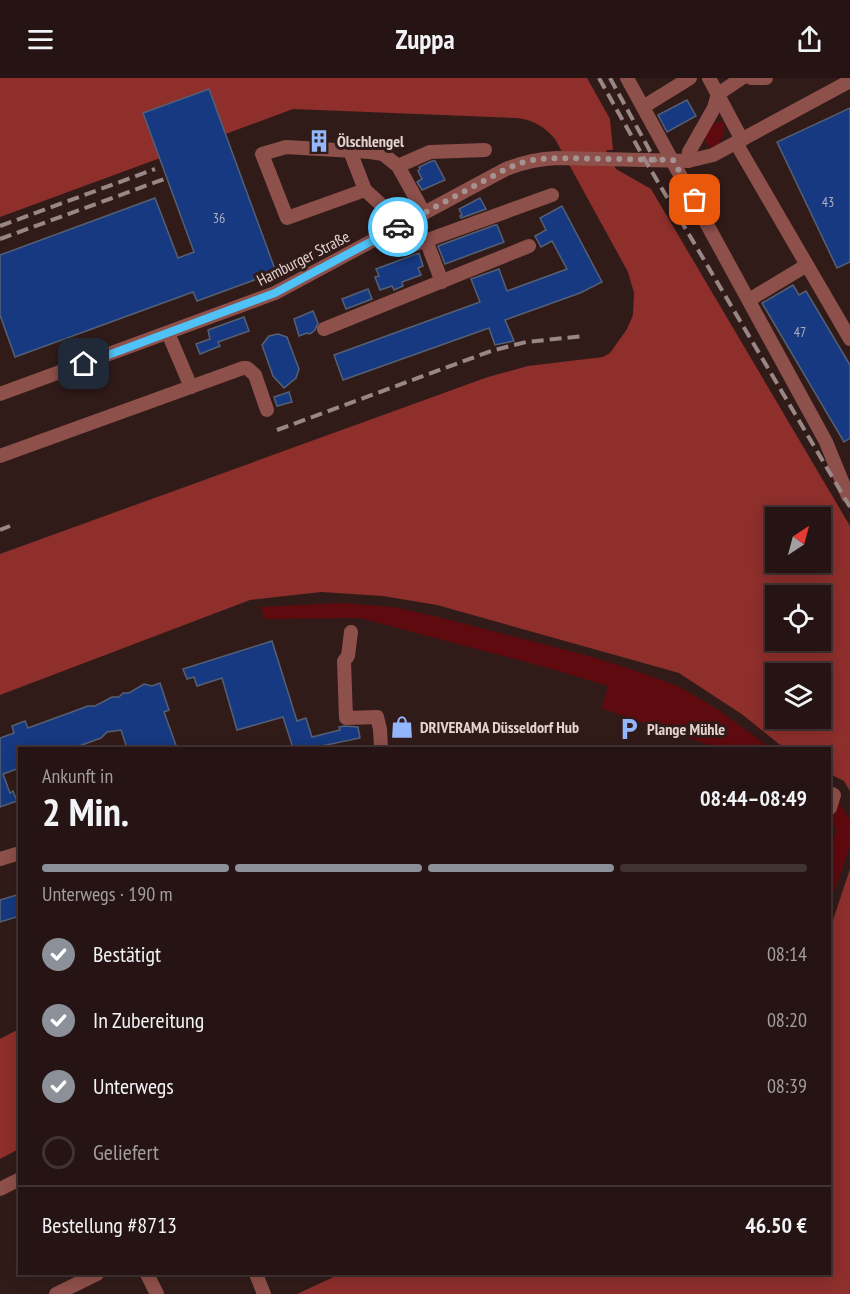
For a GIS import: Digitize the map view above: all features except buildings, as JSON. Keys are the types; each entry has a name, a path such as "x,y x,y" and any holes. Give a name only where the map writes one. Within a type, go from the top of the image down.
{"street":[{"path":"627,78 826,442 849,497"},
{"path":"643,107 690,78"},
{"path":"709,78 740,142 850,339"},
{"path":"688,161 689,152 714,108 718,94 742,78"},
{"path":"751,78 766,78"},
{"name":"Hamburger Straße","path":"0,394 275,293 506,169 538,159 557,158 688,161 703,159 740,142 849,80"},
{"path":"365,190 287,218 262,154 286,147 383,154 398,166 424,213"},
{"path":"398,166 430,152 485,150"},
{"path":"350,151 365,190 398,220 411,246 552,195"},
{"path":"426,240 442,282"},
{"path":"324,329 529,246"},
{"path":"749,300 807,265"},
{"path":"168,333 191,387"},
{"path":"0,456 247,368 255,375 267,410"},
{"path":"351,632 348,656 344,661 346,718 377,717 381,747"},
{"path":"0,859 18,854"},
{"path":"0,1189 18,1180"},
{"path":"56,1294 95,1275"},
{"path":"148,1275 157,1294"},
{"path":"256,1275 264,1294"}],"shaded area":[{"path":"0,78 587,78 610,119 613,150 606,150 616,169 651,189 850,526 850,791 844,781 831,774 831,747 783,747 743,715 679,673 437,605 383,596 321,592 250,600 0,695 0,554 488,377 528,366 603,357 610,353 627,329 633,315 634,293 628,272 555,139 538,124 517,118 293,109 0,217"},
{"path":"718,122 724,122 724,134 718,144 711,148 705,142 706,135 710,127"},
{"path":"341,603 394,607 593,657 680,687 720,711 769,747 715,747 603,709 608,686 552,669 360,618 265,619 260,607"},
{"path":"837,799 850,820 850,845 831,901 831,845 836,830 831,817"},
{"path":"850,869 850,1294 297,1294 338,1275 831,1275 831,926"},
{"path":"18,1030 18,1150 0,1159 0,1039"}],"railway":[{"path":"599,78 850,507"},
{"path":"610,78 656,162"},
{"path":"0,226 155,169"},
{"path":"0,239 167,178"},
{"path":"277,430 491,351 526,342 584,336"},
{"path":"0,530 10,526"}],"way so far":[{"path":"398,227 506,169 538,159 673,160 695,200"}],"place":[{"name":"Ölschlengel","path":"319,141"},
{"name":"DRIVERAMA Düsseldorf Hub","path":"402,727"},
{"name":"Plange Mühle","path":"629,729"}],"route":[{"path":"84,364 275,293 398,227"}]}
